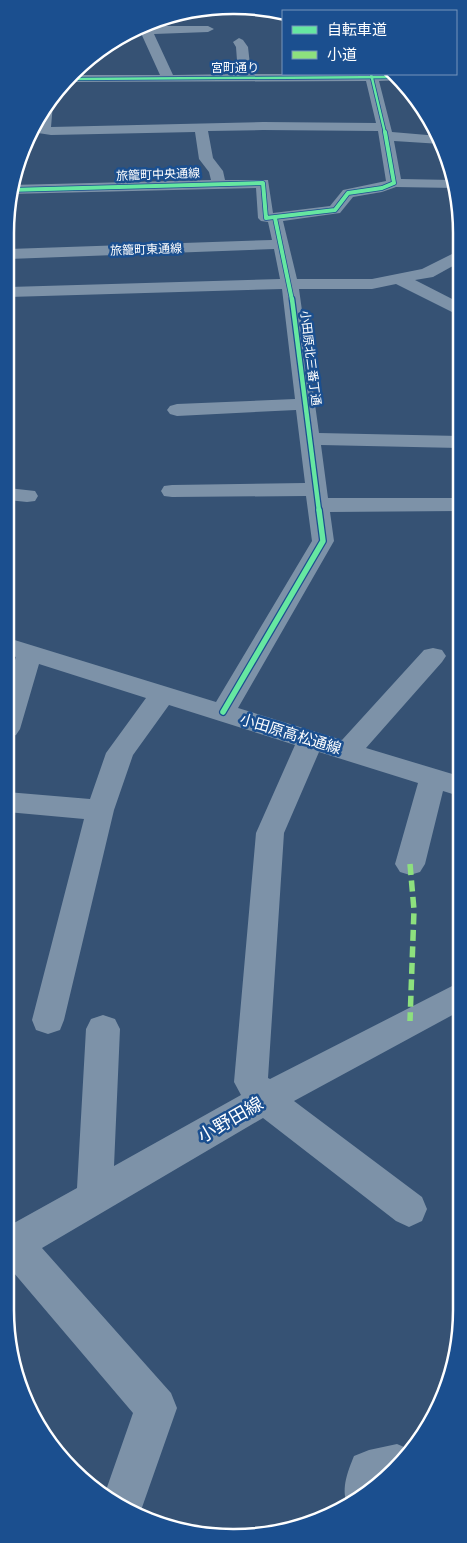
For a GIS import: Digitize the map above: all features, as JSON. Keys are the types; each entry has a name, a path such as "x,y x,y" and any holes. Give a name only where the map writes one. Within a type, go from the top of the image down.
{"street":[{"path":"152,29 208,29"},
{"path":"147,31 168,78"},
{"path":"239,42 242,47 245,78"},
{"path":"372,76 394,183"},
{"name":"宮町通り","path":"78,78 387,77"},
{"path":"42,126 43,130 51,132 201,128 385,132 432,139"},
{"path":"201,128 206,159 216,171 219,184"},
{"path":"37,135 48,135 51,132"},
{"name":"旅籠町中央通線","path":"18,190 263,183 266,218 275,218"},
{"path":"275,218 336,210 348,193 382,188 394,183 447,184"},
{"name":"小田原北三番丁通","path":"223,712 324,541 290,284 275,218"},
{"name":"旅籠町東通線","path":"14,254 282,244"},
{"path":"14,292 290,284 372,284 427,273 453,259"},
{"path":"398,279 453,303"},
{"path":"177,410 306,404"},
{"path":"310,439 453,442"},
{"path":"172,491 453,505"},
{"path":"14,683 19,650"},
{"name":"小田原高松通線","path":"19,650 446,782"},
{"path":"348,751 433,656"},
{"path":"48,1020 100,810 120,753 163,694"},
{"path":"311,740 270,833 251,1082 265,1099 408,1209"},
{"path":"410,864 446,782"},
{"path":"14,803 100,810"},
{"name":"小野田線","path":"14,1244 265,1099 453,999"},
{"path":"95,1197 102,1029"},
{"path":"14,1250 156,1408 124,1500"},
{"path":"366,1484 368,1471 387,1467"}],"marked path":[{"path":"410,864 414,910 410,1021"}],"cycle path":[{"path":"18,190 263,183 266,218 335,210 348,193 382,188 394,183 386,136 371,75"},
{"path":"77,79 388,77"},
{"path":"223,712 323,541 290,284 275,218"}]}
